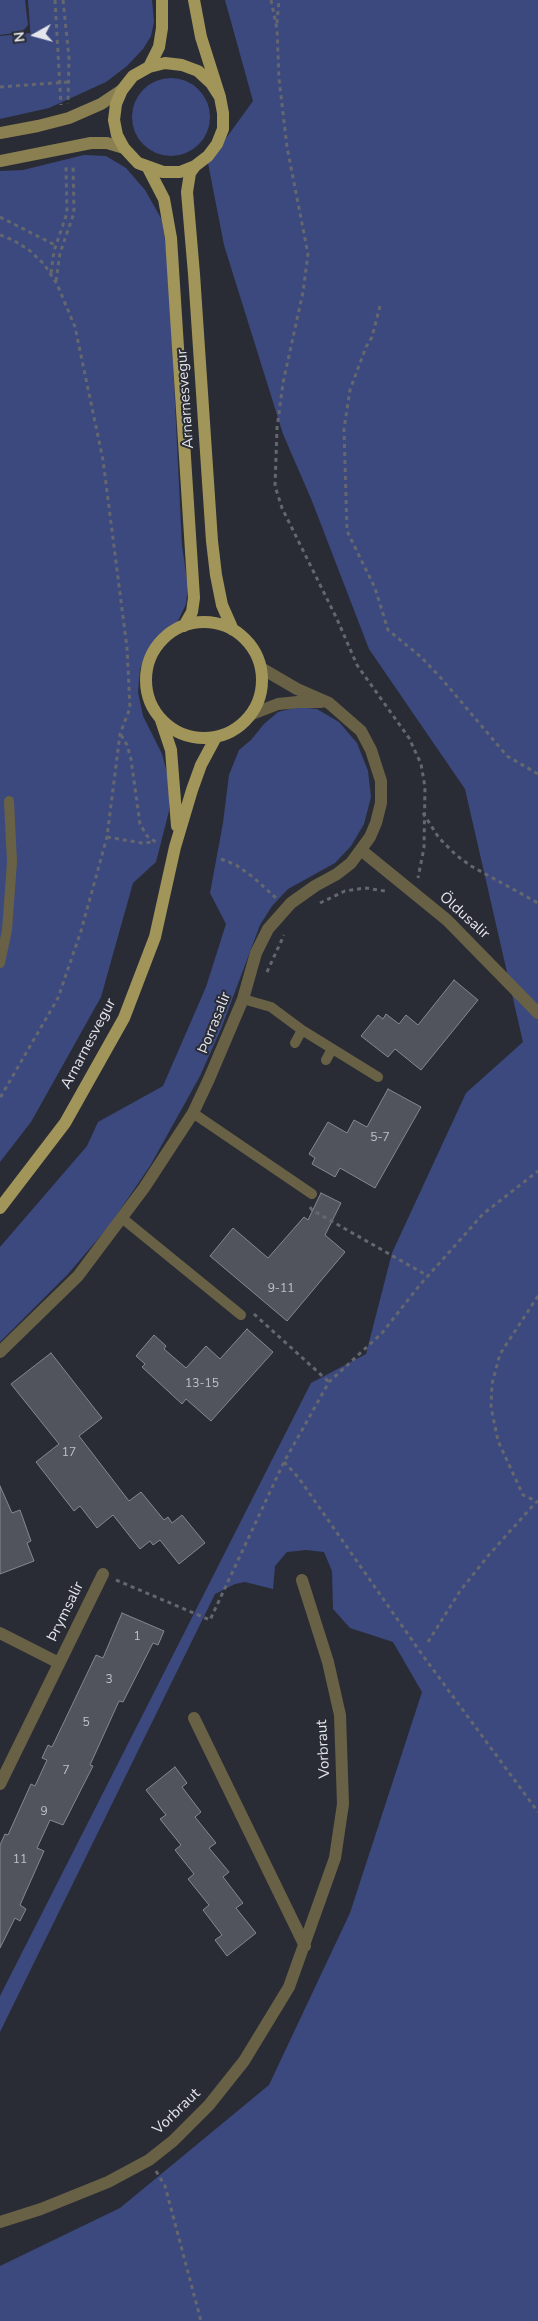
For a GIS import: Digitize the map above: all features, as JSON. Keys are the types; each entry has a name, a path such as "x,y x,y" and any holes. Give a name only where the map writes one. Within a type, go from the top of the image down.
{"main road":[{"path":"149,67 159,47 162,28 162,0"},
{"path":"194,0 200,37 220,97 223,113 220,136 208,156 195,166 180,172 164,172 148,168 130,157 117,135 114,120 116,104 122,90 133,76 149,67 165,63 182,65 198,72 211,83 220,97"},
{"path":"0,133 70,118 101,104 122,90"},
{"path":"0,161 91,143 107,143 124,148"},
{"name":"Arnarnesvegur","path":"195,166 190,173 186,192 194,274 212,541 222,605 233,630"},
{"name":"Arnarnesvegur","path":"148,168 164,199 171,238 194,598 192,612 184,626"},
{"path":"201,622 217,624 233,630 246,640 255,653 261,668 262,690 252,714 242,725 230,733 216,738 201,739 186,736 173,730 161,720 150,699 146,675 150,659 158,645 170,633 184,626 201,622"},
{"name":"Arnarnesvegur","path":"161,720 171,750 175,782 177,824 175,847"},
{"name":"Arnarnesvegur","path":"0,1208 65,1123 124,1018 155,937 175,847 201,765 216,738"}],"street":[{"name":"Þorrasalir","path":"0,1352 78,1276 144,1188 192,1113 209,1079 243,998 256,953 268,930 291,903 351,863 361,850 376,823 381,803 381,781 371,750 361,731 329,703 297,689 261,668"},
{"path":"252,714 278,704 298,702 329,703"},
{"name":"Öldusalir","path":"361,850 447,920 538,1012"},
{"name":"Þrymsalir","path":"0,1784 103,1574"},
{"name":"Vorbraut","path":"0,2222 41,2209 108,2182 149,2160 176,2138 209,2106 244,2061 289,1987 335,1858 343,1804 340,1715 328,1662 302,1580"},
{"name":"Þrymsalir","path":"0,1633 59,1663"},
{"path":"194,1718 305,1946"}],"lane":[{"path":"0,963 7,930 12,862 9,801"},
{"path":"243,998 271,1007 302,1030 378,1077"},
{"path":"296,1043 302,1030"},
{"path":"326,1060 332,1049"},
{"path":"192,1113 312,1194"},
{"path":"122,1218 241,1315"}],"path":[{"path":"55,0 62,111"},
{"path":"63,0 69,58 68,109"},
{"path":"272,0 286,147 308,254 303,292 283,383 277,428 275,486 282,508 337,619 357,665 409,738 421,764 424,779 424,848 417,881"},
{"path":"276,29 279,0"},
{"path":"0,87 68,82"},
{"path":"56,284 60,253 74,213 73,164"},
{"path":"51,274 55,246 67,213 66,167"},
{"path":"0,216 55,246"},
{"path":"0,236 13,240 29,250 51,274 75,327 103,460 127,648 130,708 120,734 107,837 81,931 58,998 0,1098"},
{"path":"380,306 372,337 366,347 350,390 346,419 344,481 347,531 378,594 388,630 421,657 441,678 507,756 538,774"},
{"path":"107,837 142,843 156,842 147,836 140,824 131,759 127,745 120,734"},
{"path":"423,812 439,838 456,855 471,866 538,903"},
{"path":"221,859 236,865 253,877 276,899"},
{"path":"103,1574 210,1620 284,1462 330,1382 382,1333 428,1276 483,1214 538,1171"},
{"path":"296,1184 312,1210 428,1276"},
{"path":"428,1642 460,1591 488,1556 537,1502 523,1495 498,1441 491,1407 492,1384 500,1354 538,1296"},
{"path":"284,1462 298,1477 421,1652 538,1812"},
{"path":"149,2160 165,2186 201,2321"}],"shaded area":[{"path":"0,0 25,0 28,25 22,32 0,35"},
{"path":"28,0 152,0 154,22 151,36 143,49 127,66 106,82 49,108 0,119 0,36 30,33 31,40"},
{"path":"225,0 538,0 538,2321 0,2321 0,2266 120,2208 269,2085 350,1913 422,1692 393,1642 350,1628 333,1609 332,1571 324,1552 306,1550 287,1552 275,1566 273,1589 245,1582 235,1584 215,1594 0,2032 0,1996 311,1383 366,1354 392,1253 466,1093 523,1042 465,789 369,649 312,501 283,434 224,245 208,163 253,101"},
{"path":"171,78 186,81 199,89 207,102 210,117 207,132 199,145 186,153 171,156 156,153 143,145 135,132 132,117 135,102 143,89 156,81"},
{"path":"84,155 106,156 126,168 145,190 162,220 168,261 182,546 188,586 186,604 177,623 148,650 140,669 138,692 143,716 162,754 169,780 169,811 156,862 133,883 101,997 31,1122 0,1162 0,171 23,170"},
{"path":"298,707 317,709 339,722 357,743 368,771 371,797 364,824 351,846 335,863 288,889 272,906 260,925 221,1029 200,1076 150,1166 109,1226 68,1274 0,1342 0,1247 87,1146 98,1122 163,1086 206,987 226,924 210,893 223,823 229,775 239,750 251,740 264,724 278,712"}],"building":[{"path":"454,980 478,1000 421,1070 395,1049 388,1057 361,1036 378,1015 383,1019 386,1014 399,1024 406,1015 418,1025"},
{"path":"388,1089 421,1107 375,1188 340,1168 335,1177 312,1164 315,1158 309,1154 328,1122 347,1133 354,1120 367,1127"},
{"path":"321,1193 341,1203 325,1235 345,1252 287,1321 210,1256 233,1228 268,1258 304,1217 308,1220"},
{"path":"247,1329 273,1352 211,1421 186,1399 182,1404 142,1367 145,1364 136,1356 154,1335 166,1346 164,1349 186,1368 206,1346 220,1359"},
{"path":"51,1353 102,1418 79,1436 129,1501 141,1492 164,1520 168,1517 172,1523 182,1515 205,1543 179,1564 160,1540 153,1545 150,1541 140,1549 113,1515 97,1528 80,1506 74,1511 36,1462 59,1444 11,1384"},
{"path":"0,1486 12,1513 20,1510 31,1541 27,1543 34,1561 0,1574"},
{"path":"122,1613 164,1631 158,1645 153,1643 123,1702 119,1701 90,1765 93,1766 63,1825 50,1820 37,1848 44,1851 20,1905 26,1909 20,1921 15,1918 0,1948 0,1845 5,1834 8,1835 31,1784 35,1786 47,1760 42,1758 48,1745 52,1747 96,1655 103,1658"},
{"path":"175,1767 187,1783 182,1787 201,1812 195,1817 216,1843 209,1848 229,1872 223,1877 243,1903 236,1908 256,1933 227,1956 215,1940 222,1935 203,1910 209,1905 188,1879 194,1874 175,1850 181,1845 160,1819 166,1815 146,1790"}]}
